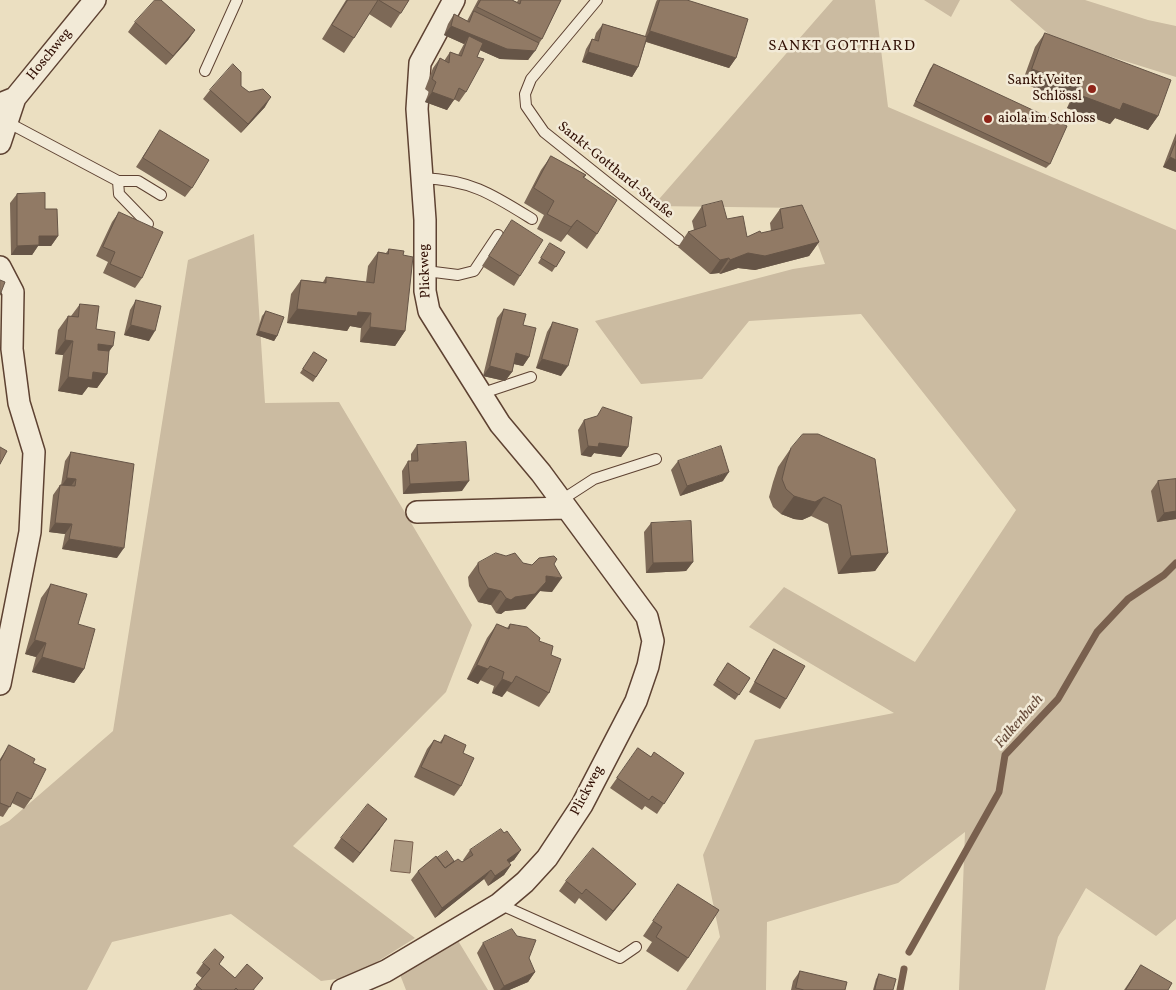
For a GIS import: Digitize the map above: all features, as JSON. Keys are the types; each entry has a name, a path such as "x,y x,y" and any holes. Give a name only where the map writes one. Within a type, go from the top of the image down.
{"street":[{"name":"Plickweg","path":"342,990 386,971 499,904 525,882 547,858 582,805 636,700 648,666 653,641 647,617 562,505 541,473 500,424 429,311 425,290 426,271 422,178 417,109 420,63 454,0"},
{"name":"Hoschweg","path":"7,108 84,4"},
{"path":"0,143 7,108"},
{"path":"0,267 13,292 12,349 19,404 34,452 30,532 0,684"},
{"path":"417,512 562,505"}],"lane":[{"path":"205,71 237,0"},
{"name":"Sankt-Gotthard-Straße","path":"597,0 588,14 531,78 525,94 526,106 544,132 679,240"},
{"path":"7,108 118,181 138,181 161,195"},
{"path":"422,178 450,179 473,185 499,198 532,219"},
{"path":"118,181 119,194 148,224"},
{"path":"426,271 458,275 474,271 498,235"},
{"path":"480,394 531,377"},
{"path":"562,505 594,479 656,459"},
{"path":"499,904 620,958 636,947"}],"shaded area":[{"path":"833,0 875,0 888,107 1176,230 1176,919 1156,936 1086,888 1058,937 1045,990 959,990 965,832 898,883 767,922 766,990 686,990 720,937 703,855 755,740 894,713 749,627 784,587 915,662 1016,510 861,314 749,321 702,379 641,384 595,321 793,269 825,264 804,208 653,206"},
{"path":"924,0 960,0 951,17"},
{"path":"1010,0 1085,0 1148,20 1176,26 1176,77 1054,39"},
{"path":"254,234 265,403 339,402 472,625 446,692 293,846 415,938 353,977 321,981 231,914 112,942 87,990 0,990 0,826 9,821 113,731 188,260"},
{"path":"395,840 413,842 410,873 391,871"},
{"path":"457,939 488,990 406,990 399,972"}],"building":[{"path":"155,0 161,0 195,30 173,56 135,22"},
{"path":"348,0 378,0 354,38 332,25"},
{"path":"379,0 409,0 401,13"},
{"path":"481,0 512,0 520,4 521,0 561,0 542,39 477,7"},
{"path":"660,0 687,0 748,19 736,58 650,31"},
{"path":"474,11 539,43 535,51 507,49 451,26 454,14 469,22"},
{"path":"603,24 647,37 638,67 588,52 592,39 598,41"},
{"path":"1045,33 1171,80 1158,116 1123,103 1120,110 1077,94 1080,87 1032,69"},
{"path":"469,36 483,43 477,57 484,59 466,92 459,88 454,100 432,92 436,82 432,79 440,58 449,63 450,52 461,56"},
{"path":"233,64 241,72 241,86 249,92 263,89 271,97 248,124 210,90"},
{"name":"aiola im Schloss","path":"934,64 1067,126 1050,164 916,101"},
{"path":"160,130 209,160 192,188 143,158"},
{"path":"1176,141 1176,160 1170,157"},
{"path":"551,156 586,175 583,177 617,200 597,234 577,220 571,227 547,214 554,201 534,188"},
{"path":"45,193 45,209 57,209 58,236 39,236 39,245 17,246 17,194"},
{"path":"722,201 727,219 743,216 747,237 760,231 761,233 783,228 780,209 802,205 819,242 765,256 748,253 730,260 729,258 720,260 688,232 706,226 702,206"},
{"path":"119,212 163,232 142,278 110,264 115,252 103,247"},
{"path":"512,220 543,240 520,276 489,256"},
{"path":"550,243 565,252 556,267 541,258"},
{"path":"389,249 404,251 403,255 413,257 405,331 370,327 371,313 358,312 357,316 297,309 301,280 326,283 326,277 374,283 378,252 388,254"},
{"path":"0,280 5,282 0,295"},
{"path":"136,300 161,306 155,331 131,325"},
{"path":"80,304 99,306 96,329 115,332 113,346 98,344 98,350 109,351 107,374 93,372 92,380 68,377 73,341 65,340 68,316 78,317"},
{"path":"504,309 526,314 523,325 536,328 529,357 516,353 512,372 490,366"},
{"path":"266,311 284,317 277,336 259,331"},
{"path":"553,322 578,329 568,366 542,359"},
{"path":"314,352 327,360 316,377 303,369"},
{"path":"603,407 632,417 628,447 599,443 598,447 588,446 584,420 597,416"},
{"path":"803,434 818,434 875,459 888,553 851,556 841,505 824,497 815,502 807,500 794,496 786,489 782,479 786,463 791,448"},
{"path":"466,442 469,481 410,484 408,461 418,461 417,445"},
{"path":"721,446 729,472 687,486 678,461"},
{"path":"0,447 7,451 0,464"},
{"path":"71,452 134,464 124,548 69,539 72,524 55,523 60,485 75,486 76,479 67,478"},
{"path":"1176,479 1176,511 1164,513 1158,481"},
{"path":"691,521 693,562 653,563 651,523"},
{"path":"496,553 506,556 515,553 523,563 532,565 539,558 554,556 557,559 554,564 562,578 546,576 546,582 535,594 515,597 511,600 506,598 501,591 488,588 479,572 478,563"},
{"path":"51,584 87,594 78,624 95,629 84,669 42,657 46,643 35,640"},
{"path":"497,624 509,629 510,624 527,627 540,638 539,641 553,646 551,655 561,659 549,693 516,676 512,683 502,679 504,672 490,666 488,669 477,665"},
{"path":"774,649 805,666 786,699 755,682"},
{"path":"728,663 750,678 739,695 717,680"},
{"path":"445,735 466,745 463,753 474,758 461,786 421,767 434,740 441,743"},
{"path":"9,745 35,759 33,763 46,769 31,799 17,792 10,807 0,803 0,762"},
{"path":"638,748 651,757 654,752 684,773 664,804 652,796 649,800 617,778"},
{"path":"368,804 387,819 360,853 341,838"},
{"path":"501,829 504,833 507,831 521,850 507,860 511,865 495,876 491,870 442,908 418,871 436,856 445,868 458,859 462,862 473,855 470,850"},
{"path":"593,848 636,884 613,911 586,889 582,894 566,881"},
{"path":"447,851 454,861 445,868 437,858"},
{"path":"678,884 719,910 688,958 656,937 662,927 653,921"},
{"path":"512,929 517,936 536,940 529,958 535,972 504,986 483,943"},
{"path":"215,949 224,957 219,964 235,978 247,964 263,978 253,990 238,990 236,988 234,990 202,990 196,985 210,969 203,963"},
{"path":"1141,965 1172,983 1168,990 1126,990"},
{"path":"800,971 847,982 845,990 804,990 796,988"},
{"path":"879,974 896,979 893,990 875,990"}],"waterway":[{"name":"Falkenbach","path":"909,952 999,792 1005,755 1058,699 1097,632 1128,599 1164,575 1176,563"},
{"name":"Falkenbach","path":"900,990 904,969"}],"place":[{"name":"Sankt Veiter Schlössl","path":"1092,89"},
{"name":"aiola im Schloss","path":"988,119"}],"district":[{"name":"SANKT GOTTHARD","path":"842,47"}]}
